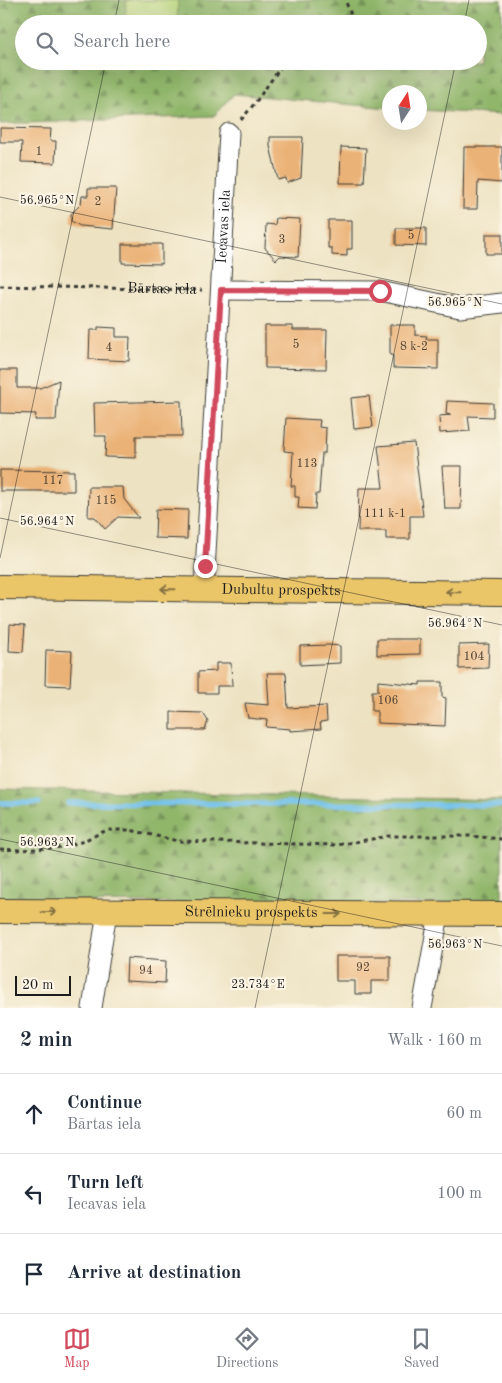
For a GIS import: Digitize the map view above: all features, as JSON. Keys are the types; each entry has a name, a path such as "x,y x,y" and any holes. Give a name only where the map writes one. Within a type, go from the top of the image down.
{"main road":[{"name":"Dubultu prospekts","path":"0,588 502,593"},
{"name":"Strēlnieku prospekts","path":"0,912 502,914"}],"street":[{"name":"Iecavas iela","path":"204,590 229,133"},
{"path":"221,290 380,291 460,308 502,302"},
{"path":"92,1008 106,912"},
{"path":"422,1008 439,914"}],"path":[{"path":"345,0 351,15"},
{"path":"229,133 255,103 279,70"},
{"name":"Bārtas iela","path":"0,286 221,290"},
{"path":"0,849 21,850 63,847 81,842 108,830 130,830 178,841 337,845 389,836 470,836 502,839"}],"green space":[{"path":"0,0 502,0 502,115 427,110 427,85 382,85 382,107 234,94 214,116 0,124"},
{"path":"126,0 178,0 177,15 125,15"},
{"path":"0,789 502,800 502,904 0,902"}],"building":[{"path":"0,128 51,129 50,141 56,141 55,163 21,162 22,142 0,142"},
{"path":"270,137 303,137 301,178 287,183 286,178 278,180 270,146"},
{"path":"341,147 366,148 364,183 340,183"},
{"path":"464,147 502,147 502,183 478,181 477,209 463,209"},
{"path":"88,188 116,188 113,229 80,226 71,221 71,214 81,204 82,196 88,196"},
{"path":"276,218 300,219 298,257 280,256 276,260 265,248 266,224 275,225"},
{"path":"328,220 352,220 352,249 347,249 347,256 332,255 332,248 328,248"},
{"path":"396,228 426,228 426,246 396,245"},
{"path":"486,234 502,234 502,254 486,254"},
{"path":"122,244 162,244 162,264 122,263"},
{"path":"390,325 415,325 415,335 427,336 426,339 438,339 438,369 393,368 393,355 390,355"},
{"path":"265,326 293,326 293,330 327,330 326,369 265,368"},
{"path":"98,327 116,328 116,337 130,337 129,361 89,359 90,330 98,330"},
{"path":"0,370 17,370 17,388 40,388 59,380 56,420 35,420 36,414 0,413"},
{"path":"369,396 373,427 354,429 351,398"},
{"path":"181,401 182,436 136,436 136,458 105,457 106,436 95,436 94,403"},
{"path":"447,401 493,403 493,417 468,416 470,431 440,433 439,416 451,415 446,414"},
{"path":"286,418 320,420 319,427 326,428 325,453 322,453 319,494 316,494 315,509 298,508 299,497 295,497 295,486 291,486 293,452 284,451"},
{"path":"414,443 423,516 410,516 410,539 386,539 386,531 358,531 359,488 383,488 378,446"},
{"path":"442,466 462,466 461,509 445,509"},
{"path":"0,470 74,471 74,491 0,491"},
{"path":"89,487 123,487 124,499 139,518 118,517 105,529 95,517 88,517"},
{"path":"156,509 188,510 187,539 155,538"},
{"path":"10,624 25,625 23,652 9,651"},
{"path":"377,639 420,639 420,654 377,655"},
{"path":"489,644 488,668 459,669 459,645"},
{"path":"300,646 340,646 340,663 300,665"},
{"path":"46,650 72,651 70,686 45,685"},
{"path":"216,663 231,663 232,686 217,686 217,693 198,693 198,672 216,671"},
{"path":"267,673 286,673 288,708 326,706 327,721 320,722 321,729 290,731 290,729 266,727 267,720 248,718 245,703 269,705"},
{"path":"378,681 420,685 420,682 442,682 442,697 446,698 445,726 377,723 377,711 372,711 372,691 378,691"},
{"path":"171,712 203,713 208,721 205,730 171,730"},
{"path":"336,956 390,956 390,981 371,981 371,994 355,994 355,981 336,981"},
{"path":"127,958 166,961 165,983 126,981"}],"waterway":[{"path":"0,803 39,803"},
{"path":"68,803 502,805"}],"route":[{"path":"205,566 221,290 380,291"}]}
